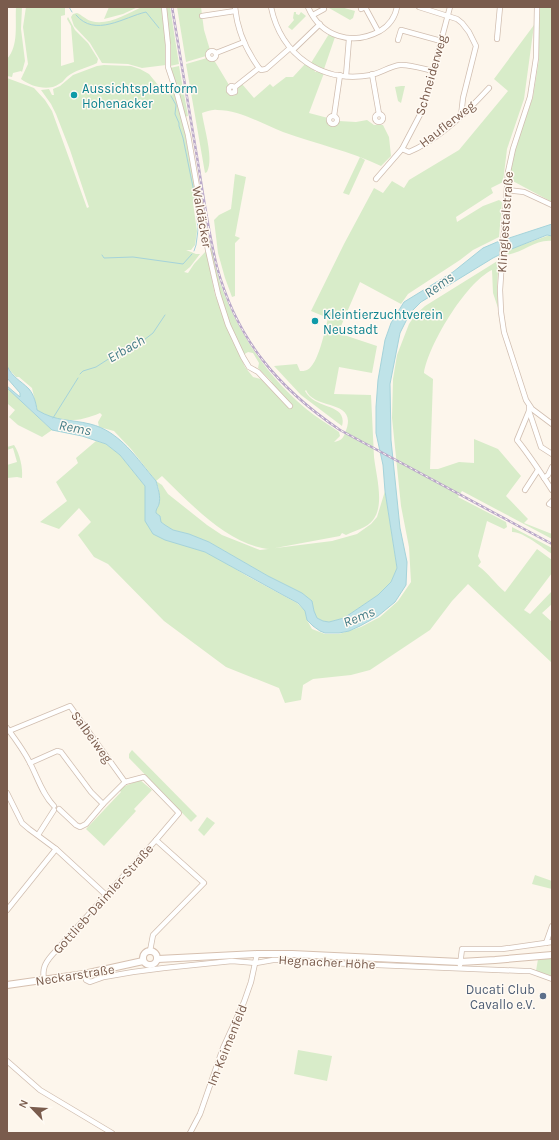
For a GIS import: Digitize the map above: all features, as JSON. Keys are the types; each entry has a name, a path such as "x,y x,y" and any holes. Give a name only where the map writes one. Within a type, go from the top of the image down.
{"main road":[{"path":"150,951 155,953 158,959 156,964 153,966 146,965 143,961 143,955 150,951"},
{"name":"Hegnacher Höhe","path":"158,959 258,954 460,962 552,955"},
{"name":"Neckarstraße","path":"7,985 84,974 143,961"}],"street":[{"name":"Waldäcker","path":"164,7 168,45 168,67 188,136 208,250 218,294 228,325 249,367 258,372 290,406"},
{"path":"271,7 278,30 291,49 301,59 331,74 343,76 372,74 399,65 407,65 433,71"},
{"path":"308,7 327,31 334,35 349,39 368,37 390,24 397,7"},
{"path":"313,15 324,9 317,7"},
{"path":"361,9 365,7 378,31"},
{"path":"419,7 457,19 469,32 476,46 463,98 461,116"},
{"name":"Schneiderweg","path":"376,179 402,149 423,109 450,7"},
{"path":"497,39 500,7"},
{"name":"Klinglestalstraße","path":"537,7 536,58 530,96 513,149 508,172 500,290 504,332 529,409 552,424"},
{"path":"202,16 235,9 238,26 244,42 253,60 263,71 320,24"},
{"path":"398,40 401,30 441,41"},
{"path":"334,116 349,39"},
{"path":"216,53 244,42"},
{"path":"235,87 259,68"},
{"path":"372,74 379,114"},
{"name":"Hauflerweg","path":"402,149 409,152 416,149 441,132 469,110 489,88"},
{"path":"507,190 524,192 552,205"},
{"path":"529,409 541,447 552,454"},
{"path":"529,409 517,440 552,490"},
{"path":"544,478 548,475 552,467"},
{"path":"525,490 538,470"},
{"path":"552,500 549,504 552,505"},
{"name":"Salbeiweg","path":"8,730 70,706 125,782"},
{"path":"8,730 30,763 45,794 56,809 80,827 86,824 125,782"},
{"path":"30,763 57,750 61,752 91,792 103,804"},
{"name":"Gottlieb-Daimler-Straße","path":"44,980 43,969 52,955 156,840 178,813 144,778 125,782"},
{"path":"7,793 22,823 56,849 106,895"},
{"path":"38,835 56,809"},
{"name":"Gottlieb-Daimler-Straße","path":"150,951 153,935 204,883 156,840"},
{"path":"7,910 56,849"},
{"path":"546,943 552,926"},
{"path":"460,969 462,949 502,949 552,942"},
{"name":"Im Keimenfeld","path":"190,1133 200,1114 223,1048 244,1002 258,954"},
{"name":"Hegnacher Höhe","path":"84,974 86,980 90,982 126,973 164,968 232,961 256,963 273,960 291,960 328,963 530,971 552,979"},
{"path":"7,1062 40,1090 112,1133"}],"green space":[{"path":"16,7 22,7 21,29 25,61 22,72 13,73 12,77 7,76 7,59 11,54 15,41"},
{"path":"26,7 65,7 65,15 61,16 61,66 74,62 71,26 67,19 68,17 75,30 88,43 98,59 97,63 74,72 61,83 50,88 34,86 21,79 28,64 23,27"},
{"path":"109,7 138,7 123,14 104,19"},
{"path":"142,7 162,7 166,32 166,65 142,68 128,64 102,63 90,43 74,26 71,17 73,14 77,13 91,21 104,22 123,16"},
{"path":"166,7 170,7 179,64 170,66"},
{"path":"177,7 201,7 204,30 210,50 206,56 186,62"},
{"path":"341,7 355,11 353,18 350,20 329,8"},
{"path":"539,7 552,7 552,202 509,179 515,149 533,97 539,59"},
{"path":"294,12 299,15 301,12 306,16 292,30 288,27 294,20"},
{"path":"534,25 524,99 507,149 503,182 491,188 493,193 456,217 457,222 483,206 499,200 502,202 499,237 473,250 408,294 401,304 360,282 338,333 377,346 372,373 339,367 334,394 371,395 374,457 379,490 377,514 370,523 346,535 342,533 340,536 274,548 332,541 357,534 371,524 377,517 385,491 397,568 391,582 378,595 344,618 329,622 323,621 317,618 312,601 302,593 268,576 209,542 189,534 173,530 161,522 160,516 156,513 156,509 159,504 159,489 156,481 131,449 114,431 99,427 98,422 102,415 100,413 84,419 76,420 61,419 45,414 37,410 32,388 19,377 16,377 8,368 7,78 34,88 45,100 52,111 87,208 89,207 56,114 41,90 49,89 52,95 54,95 53,89 60,86 73,75 104,65 131,66 140,69 149,74 158,85 174,92 183,123 196,190 193,203 197,231 195,245 191,250 186,250 200,254 184,272 188,273 206,251 215,295 245,367 253,377 272,382 258,368 259,363 253,353 248,352 243,355 219,294 208,243 210,241 217,273 223,291 239,327 249,344 272,375 299,403 339,432 340,436 334,442 341,439 344,435 348,422 346,414 334,406 318,401 306,390 305,391 316,401 336,410 343,419 342,426 301,395 274,366 297,364 300,371 311,367 318,355 328,318 311,311 374,188 383,193 392,181 404,188 409,180 459,150 508,91 494,79","holes":["162,476 211,522 225,532 255,546 269,549 260,550 222,535 168,494 162,485 156,481"]},
{"path":"329,34 335,37 324,69 311,63"},
{"path":"207,58 214,60 229,85 226,90 231,96 236,95 238,87 242,84 254,98 270,84 273,87 286,77 293,77 305,64 314,69 315,72 318,71 324,73 309,113 328,118 328,122 332,125 337,124 339,121 356,122 367,120 374,125 383,125 389,137 391,156 381,166 345,152 283,132 234,112 213,110 202,113 209,151 209,166 207,172 205,173 186,64"},
{"path":"179,66 188,116 185,117 170,68"},
{"path":"405,86 401,103 398,101 395,87"},
{"path":"360,157 365,160 349,195 343,193"},
{"path":"235,174 246,177 235,236 240,238 235,243 235,296 232,297 218,253 214,220 219,215 231,209"},
{"path":"547,236 552,236 552,241 540,242 517,252 505,255 505,251"},
{"path":"499,260 497,285 498,308 493,293 492,270 481,277 449,316 427,361 424,373 433,379 430,469 438,469 459,462 474,463 474,439 498,449 521,476 506,496 528,519 524,523 552,534 552,539 462,491 458,497 506,522 507,527 504,529 487,521 478,556 481,562 478,566 505,592 537,549 552,560 552,573 524,610 530,614 552,591 552,604 542,613 552,622 552,663 468,584 452,601 430,630 370,670 351,675 313,679 303,685 301,700 285,703 279,688 226,667 164,621 108,564 94,557 78,535 91,522 79,508 59,529 40,522 67,501 56,482 78,463 76,458 96,441 106,444 120,455 145,486 145,521 187,546 205,552 297,603 305,611 307,620 312,629 325,634 339,634 361,627 380,617 398,601 411,582 409,547 401,506 392,418 393,379 397,355 409,324 415,315 425,306"},
{"path":"7,388 52,430 42,437 18,425 9,417 15,410 8,404 7,405"},
{"path":"14,445 21,461 22,478 7,478 7,465 17,462 13,448 7,450 7,447"},
{"path":"512,527 552,548 552,554 527,537 516,532 512,532"},
{"path":"132,750 197,816 191,822 129,758 129,754"},
{"path":"140,780 152,790 134,809 136,811 104,846 86,829 121,792 119,790 120,788"},
{"path":"207,817 215,823 204,836 198,830"},
{"path":"535,875 552,881 552,889 532,884"},
{"path":"552,958 552,976 536,971 538,959"},
{"path":"298,1050 332,1056 327,1081 294,1074"}],"water":[{"name":"Rems","path":"552,224 552,236 547,235 493,258 421,302 410,313 400,333 390,384 391,440 400,528 407,562 406,585 395,602 378,616 349,631 325,633 320,631 307,620 305,611 298,603 205,552 165,540 153,534 145,521 145,486 120,455 106,444 82,436 52,430 7,388 7,386 20,397 20,393 7,378 7,366 14,376 31,391 37,410 51,417 90,424 101,428 119,439 135,455 156,481 160,498 156,513 160,516 161,522 165,525 173,530 189,534 209,542 268,576 302,593 312,601 317,618 329,622 344,618 378,595 391,582 397,568 385,491 383,465 376,433 378,380 385,340 391,323 404,302 453,272 483,248"}],"waterway":[{"path":"69,7 72,12"},
{"path":"76,15 84,22 92,25 101,25 110,24 146,12 159,28"},
{"path":"171,96 176,105 175,114 183,138 195,197 198,230 194,251"},
{"path":"102,255 104,258 133,257 183,264 192,254"},
{"name":"Erbach","path":"80,374 83,371 96,367 110,358 128,351 140,343 153,333 165,315"},
{"name":"Erbach","path":"53,418 78,378"}],"railway":[{"path":"172,7 207,218 217,267 225,293 248,340 279,379 297,397 340,430 552,544"}],"place":[{"name":"Aussichtsplattform Hohenacker","path":"74,95"},
{"name":"Kleintierzuchtverein Neustadt","path":"315,321"},
{"name":"Ducati Club Cavallo e.V.","path":"543,996"}]}
